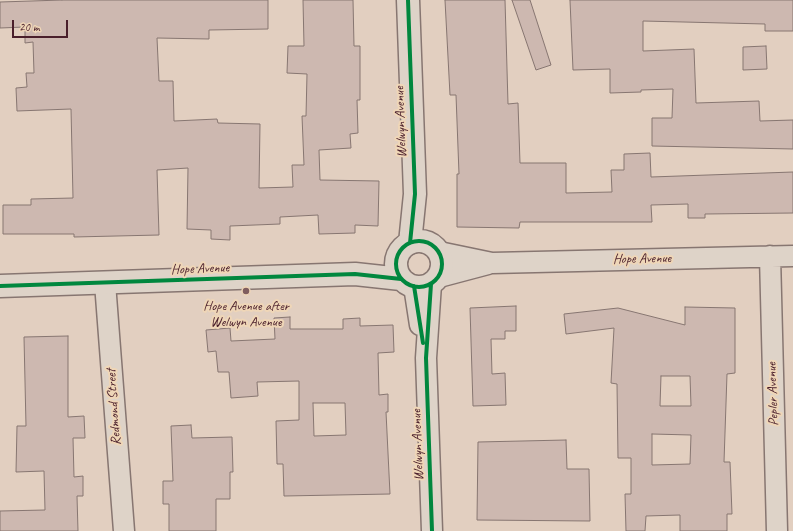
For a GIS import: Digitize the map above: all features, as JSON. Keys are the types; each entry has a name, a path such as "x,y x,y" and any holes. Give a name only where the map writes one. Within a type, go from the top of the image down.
{"street":[{"name":"Welwyn Avenue","path":"408,0 415,194 415,271 426,358 432,531"},
{"name":"Welwyn Avenue","path":"415,194 443,264 415,271"},
{"path":"415,271 421,241 436,248"},
{"name":"Hope Avenue","path":"436,248 492,263"},
{"name":"Pepler Avenue","path":"770,256 777,531"},
{"name":"Hope Avenue","path":"0,286 355,274 415,271 492,263 793,256"},
{"name":"Redmond Street","path":"105,283 124,531"}],"building":[{"path":"62,0 268,0 268,29 209,30 209,39 157,38 159,81 173,81 174,121 217,119 218,123 260,124 259,188 293,187 292,165 304,165 302,116 306,116 307,74 287,73 288,46 304,46 303,0 353,0 354,46 360,46 360,100 357,100 358,133 350,134 351,148 319,150 320,180 379,181 378,226 355,225 355,233 319,234 318,215 280,217 280,224 230,226 230,240 211,239 211,230 187,229 188,168 157,170 159,235 74,237 74,234 3,234 3,205 31,205 31,199 73,198 71,109 17,111 16,88 27,87 26,73 34,73 33,42 25,43 25,27 0,28 0,2"},
{"path":"445,0 505,0 508,104 518,103 520,163 566,163 566,193 612,192 611,170 624,170 624,154 650,153 651,177 793,172 793,213 705,214 705,218 688,218 688,204 651,205 652,222 520,222 519,228 457,227 457,174 459,174 456,95 450,95"},
{"path":"512,0 530,0 551,65 536,70"},
{"path":"570,0 793,0 793,31 765,31 765,24 643,21 643,51 694,49 696,103 759,101 760,121 793,120 793,149 652,146 652,118 672,118 673,89 610,93 610,69 573,70"},
{"path":"766,46 767,69 743,70 743,47"},
{"path":"516,306 516,331 505,331 505,339 491,339 492,374 505,373 506,405 473,406 470,308"},
{"path":"685,307 735,308 735,373 727,374 724,462 730,462 732,514 727,514 727,531 680,531 680,515 646,516 645,531 626,531 625,494 631,494 631,458 618,458 617,384 611,383 614,328 566,334 564,314 618,308 685,325","holes":["661,376 690,376 691,406 660,406","652,434 691,435 690,464 652,465"]},
{"path":"290,317 290,329 343,329 343,319 360,318 360,326 393,325 394,352 378,353 379,395 388,394 388,412 386,412 390,494 284,496 283,464 277,464 276,421 299,420 299,381 257,382 258,396 231,398 229,372 218,372 216,351 208,352 206,330 230,328 231,341 275,339 274,318","holes":["313,403 345,403 346,435 314,436"]},
{"path":"68,336 68,417 84,416 85,438 73,438 74,477 83,476 83,496 77,496 78,531 0,531 0,511 45,510 44,471 16,472 17,426 26,426 24,337"},
{"path":"191,425 192,438 232,437 233,472 230,472 230,499 216,499 216,531 169,531 169,504 163,504 163,481 173,481 171,426"},
{"path":"566,440 567,469 589,469 590,521 477,520 478,442"}],"cycle path":[{"path":"408,0 415,194 410,243"},
{"path":"414,241 424,241 432,245 438,251 442,259 442,264 442,269 438,277 432,283 424,287 414,287 406,283 400,277 396,269 396,259 400,251 406,245 414,241"},
{"path":"0,286 355,274 401,279"},
{"path":"431,284 426,358 432,531"},
{"path":"414,286 423,343"}],"place":[{"name":"Hope Avenue after Welwyn Avenue","path":"246,291"}]}
